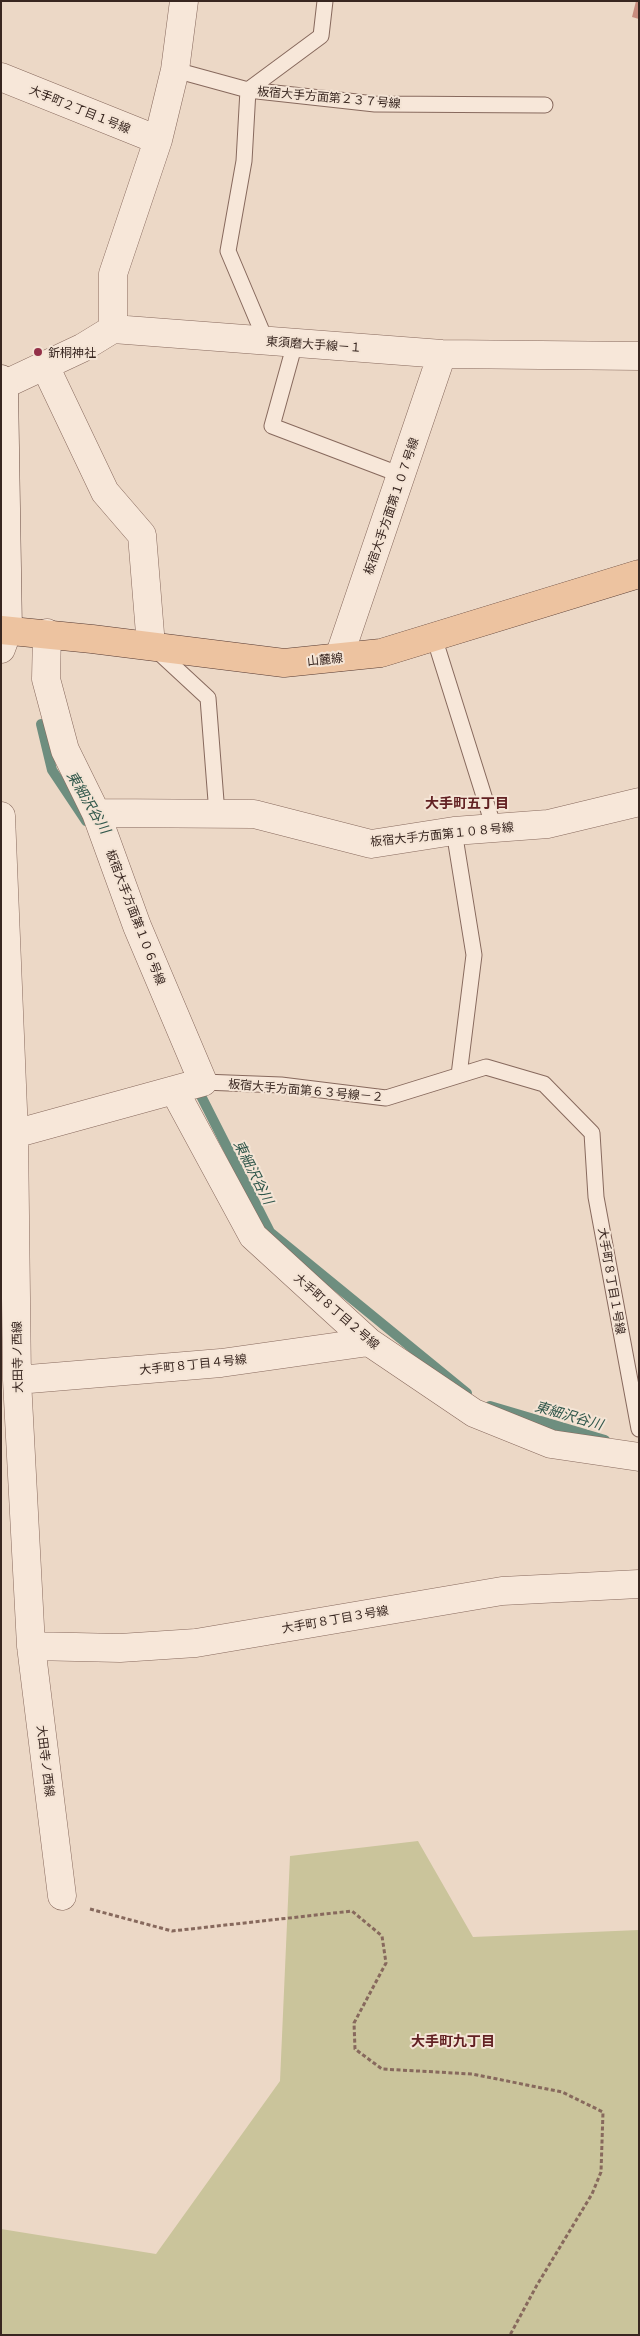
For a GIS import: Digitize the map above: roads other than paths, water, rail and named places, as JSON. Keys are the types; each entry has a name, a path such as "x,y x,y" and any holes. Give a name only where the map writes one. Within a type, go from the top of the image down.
{"main road":[{"name":"山麓線","path":"3,636 47,633 284,663 339,658 381,653 639,574"}],"street":[{"path":"3,636 2,384 82,348 113,329 113,274 158,140 176,70 184,1"},
{"name":"大手町２丁目１号線","path":"1,78 158,140"},
{"name":"東須磨大手線－１","path":"113,329 442,354 639,356"},
{"name":"板宿大手方面第１０７号線","path":"339,658 442,354"},
{"path":"45,366 105,492 142,535 151,646"},
{"name":"板宿大手方面第１０６号線","path":"47,633 46,679 64,750 96,813 137,926 188,1086"},
{"name":"板宿大手方面第１０８号線","path":"96,813 254,814 371,844 454,831 548,824 639,802"},
{"name":"大田寺ノ西線","path":"1,816 17,1380 13,1490 62,1896"},
{"name":"板宿大手方面第６３号線－２","path":"10,1139 188,1086"},
{"name":"大手町８丁目２号線","path":"188,1086 253,1236 369,1342 474,1413 552,1444 639,1457"},
{"name":"大手町８丁目４号線","path":"17,1380 221,1363 369,1342"},
{"name":"大手町８丁目３号線","path":"31,1646 120,1648 196,1643 502,1591 639,1584"}],"lane":[{"path":"266,341 228,251 244,161 248,90 321,36 325,1"},
{"name":"板宿大手方面第２３７号線","path":"176,70 248,90 375,104 545,106"},
{"path":"295,343 272,426 401,476"},
{"path":"434,637 494,828"},
{"path":"151,646 208,698 217,814"},
{"path":"454,831 474,955 459,1076"},
{"name":"板宿大手方面第６３号線－２","path":"188,1086 281,1085 386,1098 486,1067 544,1084 592,1133"},
{"name":"大手町８丁目１号線","path":"592,1133 596,1197 639,1429"}],"waterway":[{"name":"東細沢谷川","path":"41,724 52,770 86,821"},
{"name":"東細沢谷川","path":"196,1086 270,1232 467,1393"},
{"name":"東細沢谷川","path":"490,1406 605,1440"}],"place":[{"name":"釿桐神社","path":"38,352"}],"district":[{"name":"大手町五丁目","path":"467,803"},
{"name":"大手町九丁目","path":"453,2041"}]}
